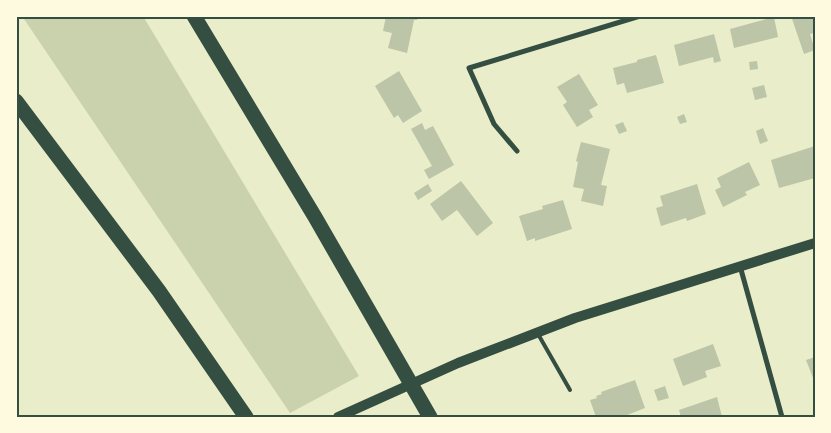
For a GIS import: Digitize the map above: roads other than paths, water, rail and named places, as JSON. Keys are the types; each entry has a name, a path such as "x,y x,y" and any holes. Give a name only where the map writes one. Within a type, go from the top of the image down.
{"highway":[{"path":"194,16 316,217 430,417"},
{"path":"16,101 159,291 246,417"}],"main road":[{"path":"338,417 458,363 537,332 621,303 815,243"}],"street":[{"path":"517,151 494,124 469,68 640,16"},
{"path":"740,266 782,417"}],"lane":[{"path":"537,332 570,390"}]}
